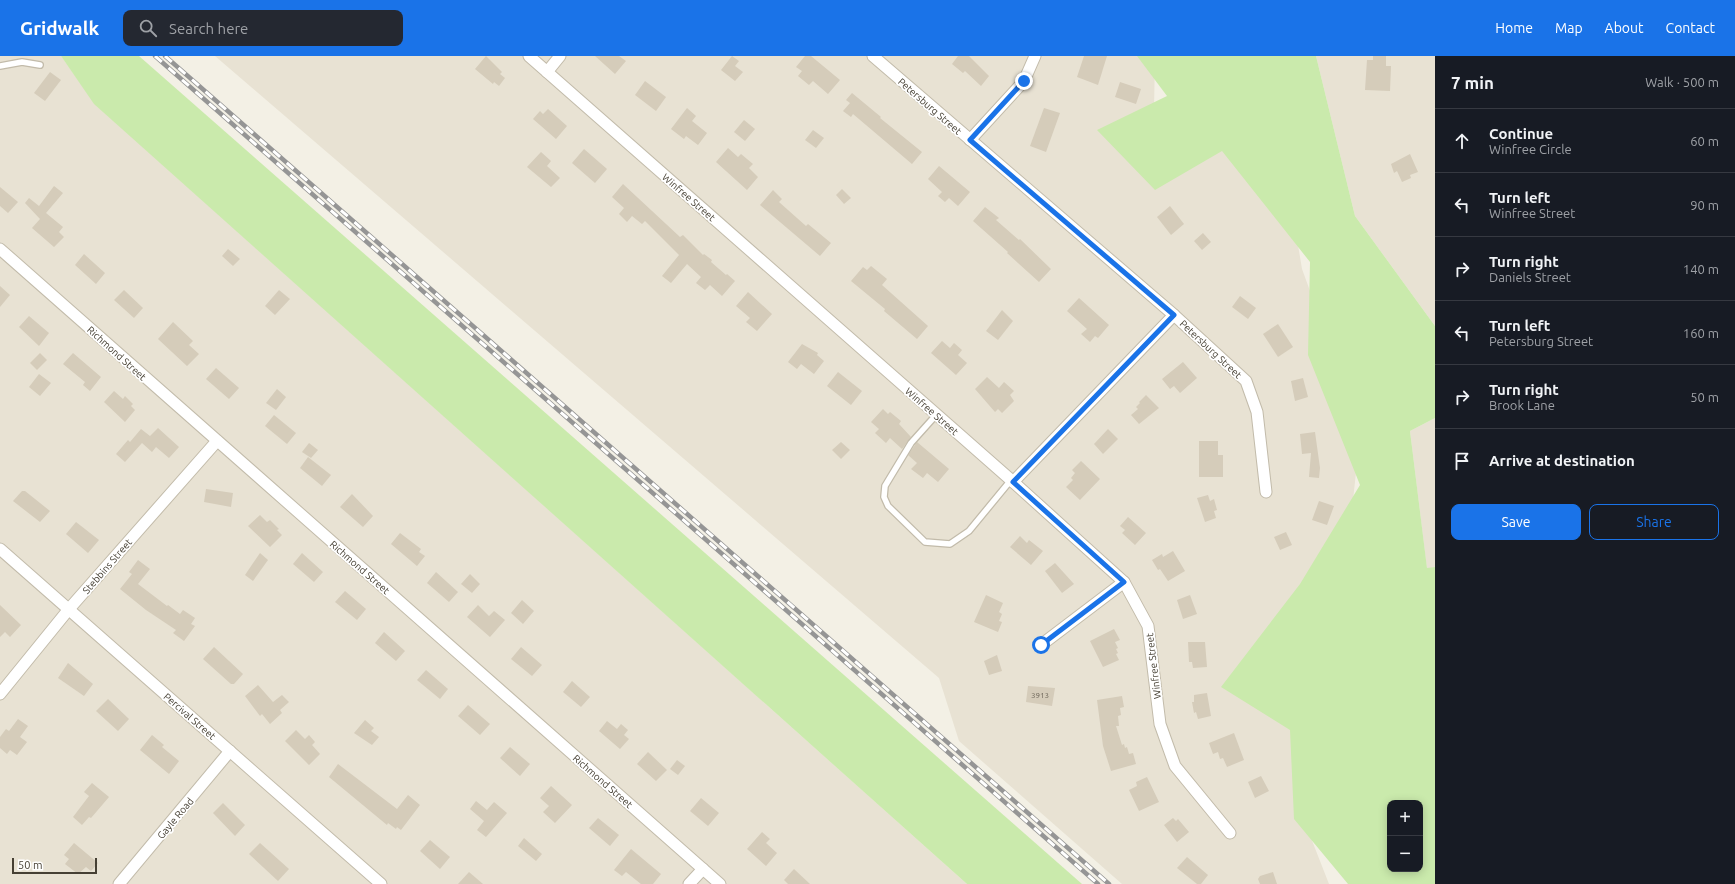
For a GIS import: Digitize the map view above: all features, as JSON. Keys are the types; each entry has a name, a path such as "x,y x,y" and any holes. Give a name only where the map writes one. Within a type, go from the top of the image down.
{"street":[{"name":"Winfree Street","path":"529,56 937,414 1124,582 1148,626 1160,724 1175,766 1230,833"},
{"path":"547,72 560,56"},
{"name":"Petersburg Street","path":"873,56 1174,315 1246,382 1257,412 1266,492"},
{"path":"970,140 1024,81 1035,56"},
{"name":"Richmond Street","path":"0,249 720,884"},
{"path":"1012,481 1174,315"},
{"name":"Stebbins Street","path":"0,694 69,609 217,441"},
{"name":"Percival Street","path":"0,549 381,884"},
{"path":"1041,645 1124,582"},
{"name":"Gayle Road","path":"119,884 230,751"},
{"path":"689,884 703,868"}],"lane":[{"path":"0,66 22,62 40,65"},
{"path":"937,414 911,443 885,486 884,497 888,506 925,542 950,544 969,531 1012,481"}],"shaded area":[{"path":"0,56 61,56 95,104 967,884 0,884"},
{"path":"215,56 1155,56 1154,110 1200,147 1244,154 1292,209 1302,269 1333,354 1358,454 1350,528 1299,742 1302,815 1329,884 1122,884 959,741 939,678"},
{"path":"1316,56 1435,56 1435,326 1355,216"},
{"path":"1435,418 1435,567 1427,569 1410,431"}],"green space":[{"path":"61,56 139,56 1082,884 967,884 94,104"},
{"path":"1137,56 1316,56 1355,216 1435,326 1435,418 1410,431 1427,568 1435,567 1435,884 1348,884 1294,819 1290,730 1221,687 1300,584 1360,485 1308,355 1310,262 1222,151 1155,190 1097,130 1167,96"}],"building":[{"path":"486,56 502,72 500,74 505,78 499,86 494,82 493,84 475,69"},
{"path":"595,56 619,56 626,61 615,74"},
{"path":"732,56 739,61 735,66 743,72 735,81 721,70"},
{"path":"805,56 811,56 840,80 828,94 813,81 809,85 798,76 802,71 796,67"},
{"path":"958,56 969,56 989,76 981,86 965,71 963,73 952,64"},
{"path":"1084,56 1107,56 1098,85 1077,77"},
{"path":"1373,56 1386,56 1386,66 1391,66 1390,91 1365,90 1367,60 1373,60"},
{"path":"50,72 61,80 45,101 34,93"},
{"path":"645,81 666,97 656,111 635,95"},
{"path":"1120,82 1141,89 1136,104 1115,97"},
{"path":"852,93 922,152 912,164 853,114 851,117 843,111 850,103 846,100"},
{"path":"687,108 696,116 692,121 707,133 698,145 686,136 684,139 671,129"},
{"path":"1044,108 1060,113 1046,152 1030,146"},
{"path":"548,109 567,126 556,139 533,119 540,111 543,114"},
{"path":"744,120 755,129 745,141 734,132"},
{"path":"813,130 824,138 816,148 805,140"},
{"path":"728,148 738,157 741,154 753,164 749,168 758,177 747,190 716,162"},
{"path":"584,149 607,169 595,183 572,163"},
{"path":"541,152 551,161 547,166 560,178 551,187 527,167"},
{"path":"1410,154 1418,172 1410,175 1411,178 1402,182 1397,171 1394,173 1391,164"},
{"path":"939,166 970,192 958,206 949,198 945,202 938,196 942,192 928,179"},
{"path":"623,184 680,237 683,235 703,255 704,254 712,260 711,262 735,281 722,296 710,285 705,290 696,283 701,277 687,264 671,283 662,276 679,255 645,221 642,224 632,216 627,222 619,214 624,208 612,197"},
{"path":"54,186 63,193 46,213 63,227 59,232 64,237 54,247 32,228 40,219 25,203 29,198 39,206"},
{"path":"0,187 18,202 8,213 0,206"},
{"path":"842,189 851,198 844,204 836,195"},
{"path":"773,190 782,199 779,202 806,226 808,224 831,243 820,256 760,205"},
{"path":"1170,206 1184,224 1171,235 1157,217"},
{"path":"985,207 999,218 996,220 1019,240 1020,239 1051,269 1039,282 973,221"},
{"path":"1203,233 1211,242 1202,250 1194,241"},
{"path":"228,249 240,259 233,266 222,256"},
{"path":"84,254 105,273 96,284 75,265"},
{"path":"871,266 887,279 882,285 928,326 917,339 884,311 885,309 851,281 863,267 867,270"},
{"path":"0,286 10,295 0,307"},
{"path":"124,290 143,308 134,318 114,300"},
{"path":"279,290 290,299 275,315 265,306"},
{"path":"748,292 772,314 757,331 746,322 750,318 736,306"},
{"path":"1240,296 1256,308 1248,319 1232,307"},
{"path":"1079,298 1109,325 1098,338 1095,336 1090,342 1081,334 1087,329 1067,311"},
{"path":"1002,310 1013,321 998,340 986,331"},
{"path":"29,316 49,333 39,346 19,327"},
{"path":"173,322 193,341 189,345 199,354 187,366 158,339"},
{"path":"1278,324 1293,347 1278,357 1263,334"},
{"path":"942,341 950,348 954,343 962,350 958,355 967,363 956,375 931,353"},
{"path":"802,344 818,353 817,355 824,361 814,374 801,364 797,369 788,362"},
{"path":"40,353 47,360 37,370 30,363"},
{"path":"73,353 101,377 90,391 83,385 85,382 63,364"},
{"path":"1183,362 1197,378 1180,393 1174,386 1170,389 1162,379"},
{"path":"216,368 239,388 229,399 206,379"},
{"path":"838,372 862,391 851,405 827,386"},
{"path":"39,374 51,383 40,396 29,387"},
{"path":"987,377 999,388 1004,382 1014,391 1010,395 1014,401 1002,413 998,409 995,412 975,389"},
{"path":"1303,378 1308,397 1295,401 1291,381"},
{"path":"277,389 286,397 276,410 266,403"},
{"path":"114,391 123,399 125,396 133,404 131,406 135,410 125,422 104,402"},
{"path":"1146,395 1159,408 1139,424 1131,415 1138,409 1136,407"},
{"path":"883,409 888,414 890,412 901,421 899,424 911,437 902,449 890,438 886,443 875,433 879,429 871,422"},
{"path":"274,415 296,433 287,444 265,426"},
{"path":"158,428 179,447 169,458 156,447 152,452 142,443 125,462 116,454 128,440 130,442 141,429 150,436"},
{"path":"1108,429 1118,439 1103,454 1094,444"},
{"path":"1315,432 1320,468 1319,478 1309,477 1311,453 1302,454 1300,434"},
{"path":"1199,441 1218,441 1218,455 1223,455 1223,477 1199,477"},
{"path":"841,442 850,450 841,459 832,450"},
{"path":"917,442 949,469 938,482 927,473 923,478 911,469 917,463 908,455"},
{"path":"309,443 318,450 311,458 302,452"},
{"path":"308,457 331,475 322,486 300,468"},
{"path":"1081,461 1100,479 1080,500 1066,487 1073,480 1071,478 1075,473 1072,470"},
{"path":"206,489 233,493 231,507 204,502"},
{"path":"22,491 25,491 50,511 40,522 13,501"},
{"path":"352,494 373,516 363,527 340,507"},
{"path":"1208,495 1210,501 1214,499 1217,510 1214,511 1216,518 1205,522 1197,498"},
{"path":"1319,501 1334,506 1327,525 1312,520"},
{"path":"260,515 267,522 270,520 279,529 277,530 282,535 270,547 248,526"},
{"path":"1128,517 1146,533 1135,545 1122,533 1125,530 1120,526"},
{"path":"76,522 99,540 88,553 66,534"},
{"path":"1286,532 1292,545 1280,550 1274,537"},
{"path":"400,533 421,549 419,552 425,556 417,566 391,544"},
{"path":"1020,536 1027,543 1029,540 1043,551 1031,565 1010,547"},
{"path":"1173,551 1185,571 1168,581 1160,569 1158,570 1152,560 1162,554 1163,557"},
{"path":"260,553 268,560 253,581 245,575"},
{"path":"302,553 323,572 314,582 293,564"},
{"path":"138,560 150,569 138,584 180,614 183,610 195,618 191,624 195,626 184,641 173,633 176,630 146,610 120,589 132,574 129,572"},
{"path":"1055,563 1074,584 1062,593 1045,571"},
{"path":"436,572 458,592 449,602 427,583"},
{"path":"470,574 480,584 472,593 461,584"},
{"path":"345,591 366,609 357,620 335,602"},
{"path":"986,595 1003,603 999,612 1002,614 999,621 1002,622 998,632 974,622"},
{"path":"1190,595 1197,614 1183,619 1177,600"},
{"path":"522,600 534,611 523,624 511,613"},
{"path":"0,605 21,625 10,637 5,632 0,637"},
{"path":"478,605 489,616 494,611 505,620 490,637 467,617"},
{"path":"1114,629 1120,640 1115,642 1118,648 1116,649 1118,653 1116,654 1119,660 1103,667 1090,641"},
{"path":"384,632 405,651 396,661 375,643"},
{"path":"1188,642 1205,642 1207,667 1193,668 1192,662 1189,662"},
{"path":"214,647 243,674 234,684 231,684 203,659"},
{"path":"521,647 542,665 532,676 511,659"},
{"path":"997,655 1002,671 989,675 984,661"},
{"path":"68,663 93,684 84,696 58,678"},
{"path":"426,670 448,689 440,699 417,680"},
{"path":"572,681 590,697 581,707 563,692"},
{"path":"258,685 273,702 282,695 289,702 280,710 282,713 270,724 262,714 260,716 245,696"},
{"path":"1028,686 1055,688 1052,706 1026,702"},
{"path":"1207,693 1211,716 1198,719 1196,712 1194,713 1192,702 1194,702 1194,695"},
{"path":"1122,696 1124,707 1120,708 1121,715 1118,716 1119,726 1116,726 1122,745 1124,744 1125,748 1127,747 1129,754 1133,753 1136,764 1111,771 1103,746 1097,700"},
{"path":"108,699 129,719 118,731 96,711"},
{"path":"468,705 490,724 480,735 458,716"},
{"path":"18,719 28,726 20,737 27,742 17,755 10,750 7,754 0,748 0,737 6,729 9,731"},
{"path":"365,720 374,728 371,731 379,737 372,745 354,733"},
{"path":"607,721 617,729 621,724 628,730 624,735 629,739 620,749 599,731"},
{"path":"296,730 305,739 309,735 315,742 312,745 320,754 309,765 285,741"},
{"path":"1234,733 1244,760 1227,767 1223,758 1220,759 1218,752 1213,754 1209,743"},
{"path":"152,735 164,745 162,747 179,761 169,774 140,750"},
{"path":"510,747 530,764 520,776 500,758"},
{"path":"648,752 667,770 656,781 637,764"},
{"path":"677,760 685,766 678,775 670,769"},
{"path":"338,764 397,809 408,795 420,805 401,830 397,827 396,829 388,823 387,825 329,777"},
{"path":"1261,776 1269,791 1255,798 1248,782"},
{"path":"1147,777 1159,802 1139,811 1129,790 1137,786 1136,782"},
{"path":"92,783 109,797 91,818 89,817 82,825 73,817 89,796 84,792"},
{"path":"551,786 572,805 555,823 543,812 549,806 540,798"},
{"path":"701,798 719,813 708,826 690,811"},
{"path":"476,801 487,810 494,802 507,813 486,837 477,830 484,821 470,809"},
{"path":"223,803 245,825 235,836 213,813"},
{"path":"598,818 619,835 610,846 589,828"},
{"path":"1173,818 1176,821 1178,819 1189,832 1177,842 1164,825"},
{"path":"762,832 770,839 766,843 777,853 766,866 747,849"},
{"path":"524,838 542,854 536,861 518,846"},
{"path":"430,840 450,857 440,869 420,851"},
{"path":"74,843 98,863 91,871 86,867 78,874 65,864 69,859 64,855"},
{"path":"260,843 289,869 278,881 249,854"},
{"path":"631,849 661,874 653,884 641,884 626,872 622,876 614,870"},
{"path":"1187,857 1208,875 1201,884 1197,884 1177,868"},
{"path":"794,869 810,884 788,884 784,880"},
{"path":"469,872 483,884 458,884"},
{"path":"1273,872 1277,884 1260,884 1258,879 1260,876"}],"railway":[{"path":"155,56 1098,884"},
{"path":"165,56 1109,884"}],"route":[{"path":"1024,81 970,140 1174,315 1013,482 1124,582 1041,645"}]}
